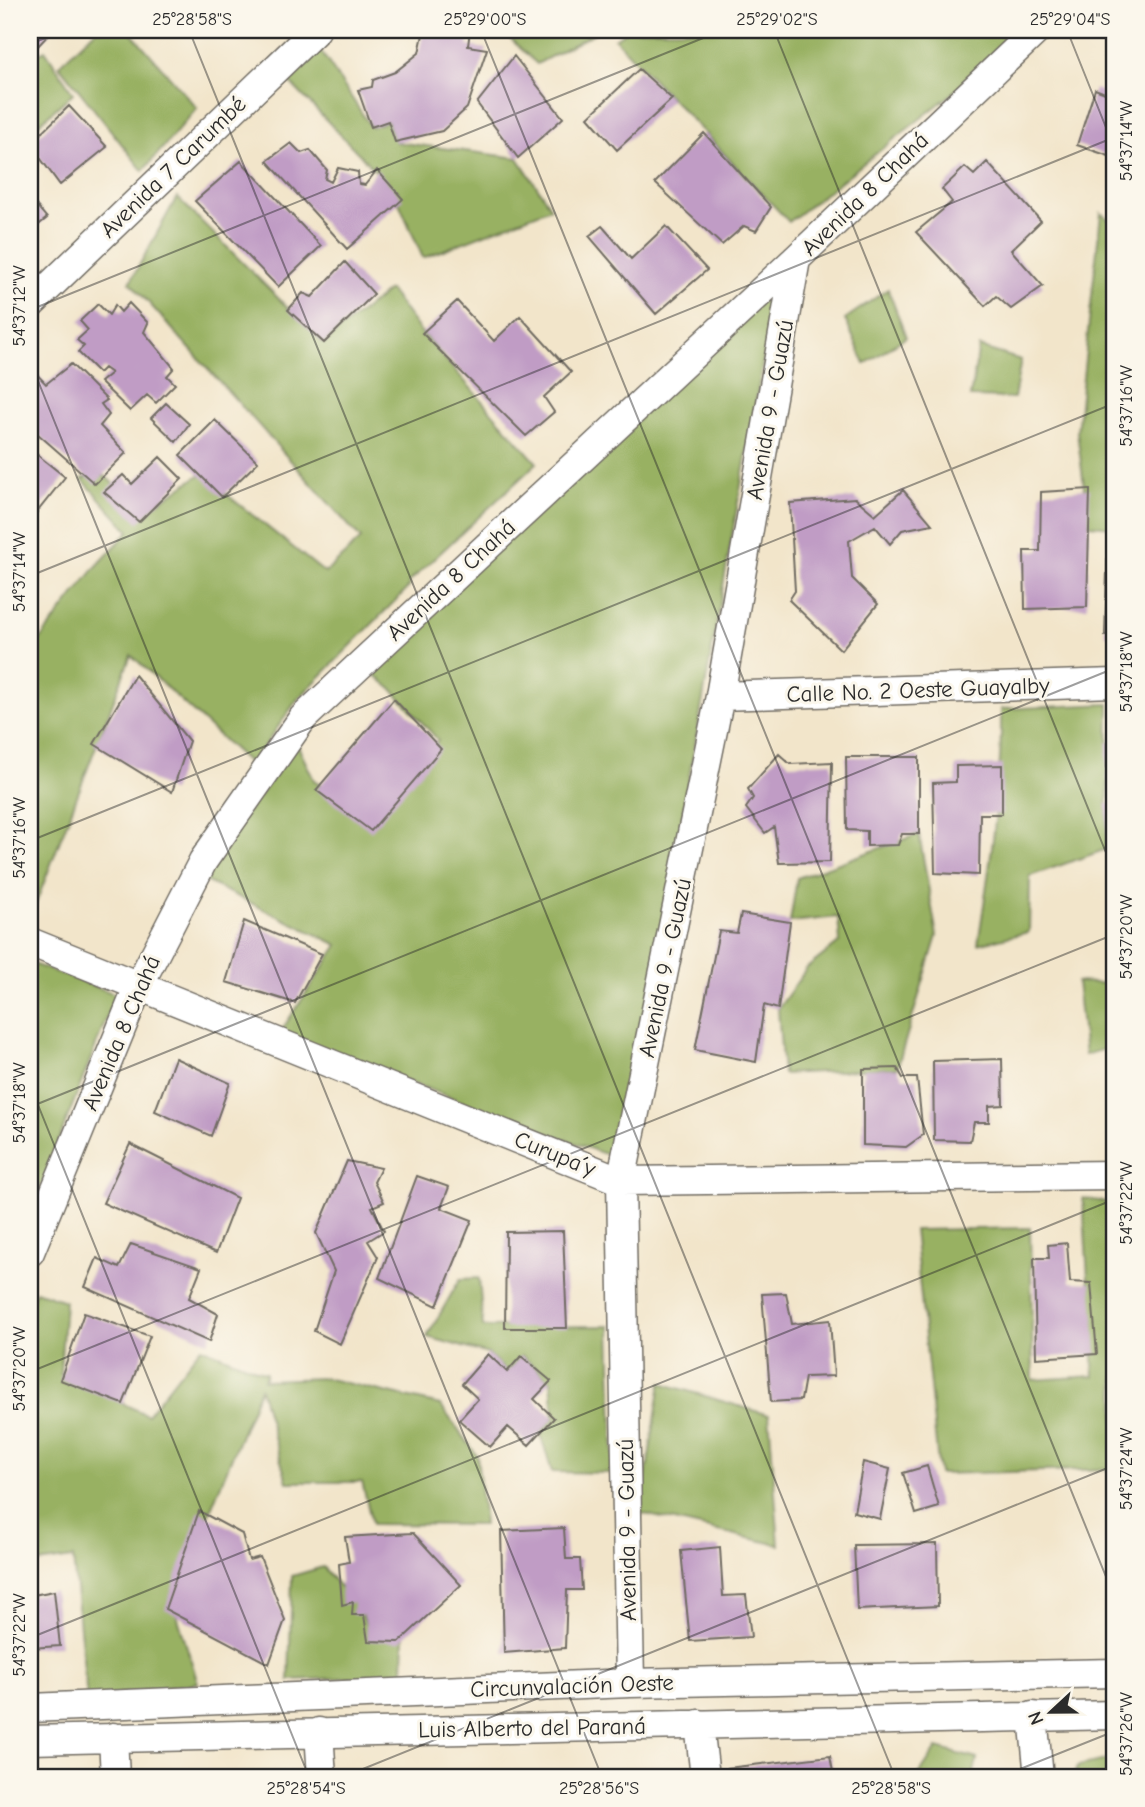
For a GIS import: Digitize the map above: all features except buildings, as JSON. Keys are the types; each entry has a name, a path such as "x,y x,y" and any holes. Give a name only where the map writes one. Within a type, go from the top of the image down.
{"street":[{"name":"Avenida 7 Carumbé","path":"30,305 316,30"},
{"name":"Avenida 8 Chahá","path":"30,1252 139,985 203,861 303,718 796,259 1037,30"},
{"name":"Avenida 9 - Guazú","path":"630,1683 621,1181 720,696 796,259"},
{"name":"Calle No. 2 Oeste Guayalby","path":"720,696 1115,683"},
{"name":"Curupa´y","path":"30,942 621,1181 1115,1175"},
{"name":"Circunvalación Oeste","path":"30,1708 630,1683 1115,1673"},
{"name":"Luis Alberto del Paraná","path":"30,1740 1115,1715"},
{"path":"1033,1716 1039,1777"},
{"path":"699,1724 705,1777"},
{"path":"319,1732 322,1777"},
{"path":"113,1738 115,1777"}],"green space":[{"path":"96,30 129,30 197,108 143,171 59,65"},
{"path":"501,30 600,30 537,64"},
{"path":"628,30 1033,30 789,222 615,39"},
{"path":"318,47 371,127 388,121 396,142 518,158 551,208 423,258 393,189 276,68"},
{"path":"45,50 73,93 31,131 30,58"},
{"path":"177,197 323,343 389,290 422,333 537,463 408,583 410,586 297,700 251,765 131,655 30,919 30,639 38,642 95,568 129,531 82,479 100,472 145,511 201,474 325,573 361,539 130,282"},
{"path":"1101,213 1115,224 1115,527 1089,525 1077,432"},
{"path":"776,288 621,1160 279,1034 338,945 199,878 297,744 314,780 369,822 438,740 392,689 367,669"},
{"path":"888,289 906,337 865,364 845,319"},
{"path":"979,347 1021,360 1014,398 970,397"},
{"path":"1109,704 1107,849 1030,876 1029,932 978,944 997,798 1001,709"},
{"path":"919,834 937,936 897,1068 783,1074 778,1009 807,968 840,942 838,917 790,922 797,878"},
{"path":"30,963 116,994 30,1214"},
{"path":"1077,982 1115,984 1115,1046 1085,1055"},
{"path":"1083,1198 1115,1204 1115,1469 939,1474 914,1230 1030,1228 1033,1380 1094,1376"},
{"path":"479,1278 483,1327 610,1326 614,1473 552,1472 540,1433 554,1418 551,1381 522,1356 507,1372 488,1354 427,1337 460,1279"},
{"path":"36,1291 65,1301 60,1374 147,1415 201,1347 266,1373 264,1380 325,1378 440,1405 477,1455 484,1525 372,1524 362,1482 287,1482 260,1388 173,1602 198,1683 87,1699 73,1558 30,1564 30,1304"},
{"path":"661,1383 769,1415 779,1545 640,1513"},
{"path":"323,1567 340,1587 350,1585 366,1624 404,1633 403,1676 289,1680 292,1576"},
{"path":"937,1748 977,1759 973,1777 920,1777"},
{"path":"1115,1758 1113,1777 1073,1777 1078,1766"}]}
